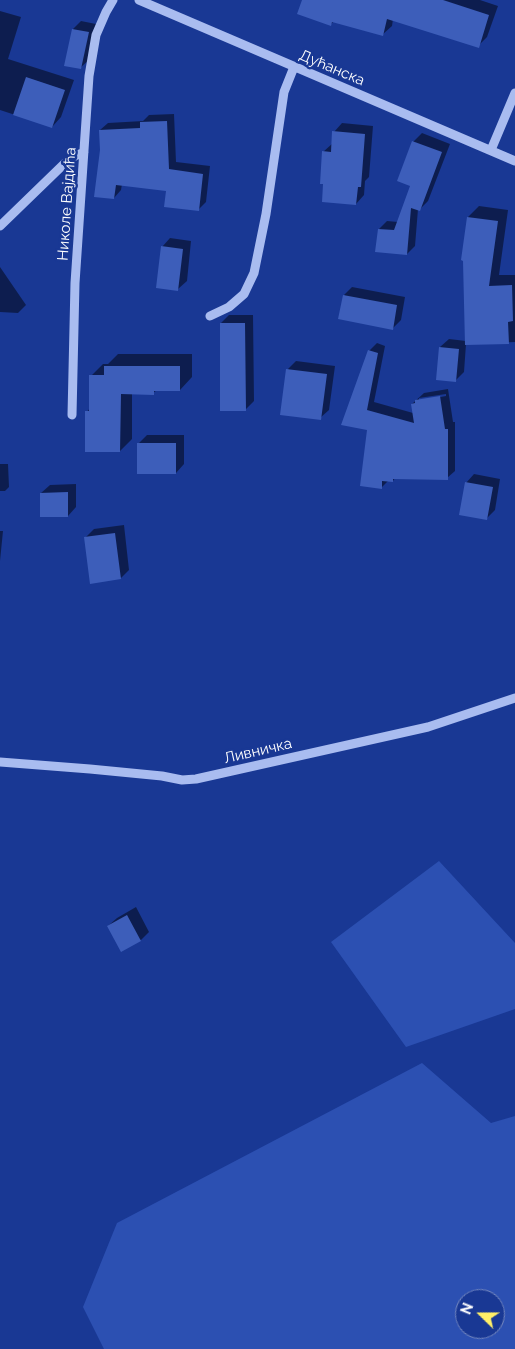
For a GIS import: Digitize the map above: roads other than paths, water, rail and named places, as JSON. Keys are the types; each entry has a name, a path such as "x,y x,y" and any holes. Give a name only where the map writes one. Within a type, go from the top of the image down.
{"street":[{"name":"Николе Вајдића","path":"72,415 75,283 89,76 93,45 99,26 113,0"},
{"name":"Дућанска","path":"139,0 515,161"},
{"path":"210,316 229,307 244,294 254,274 266,214 284,92 294,67"},
{"path":"491,150 515,93"},
{"path":"0,226 66,163 84,152"},
{"name":"Ливничка","path":"0,762 162,776 182,780 196,779 428,727 515,698"}]}
